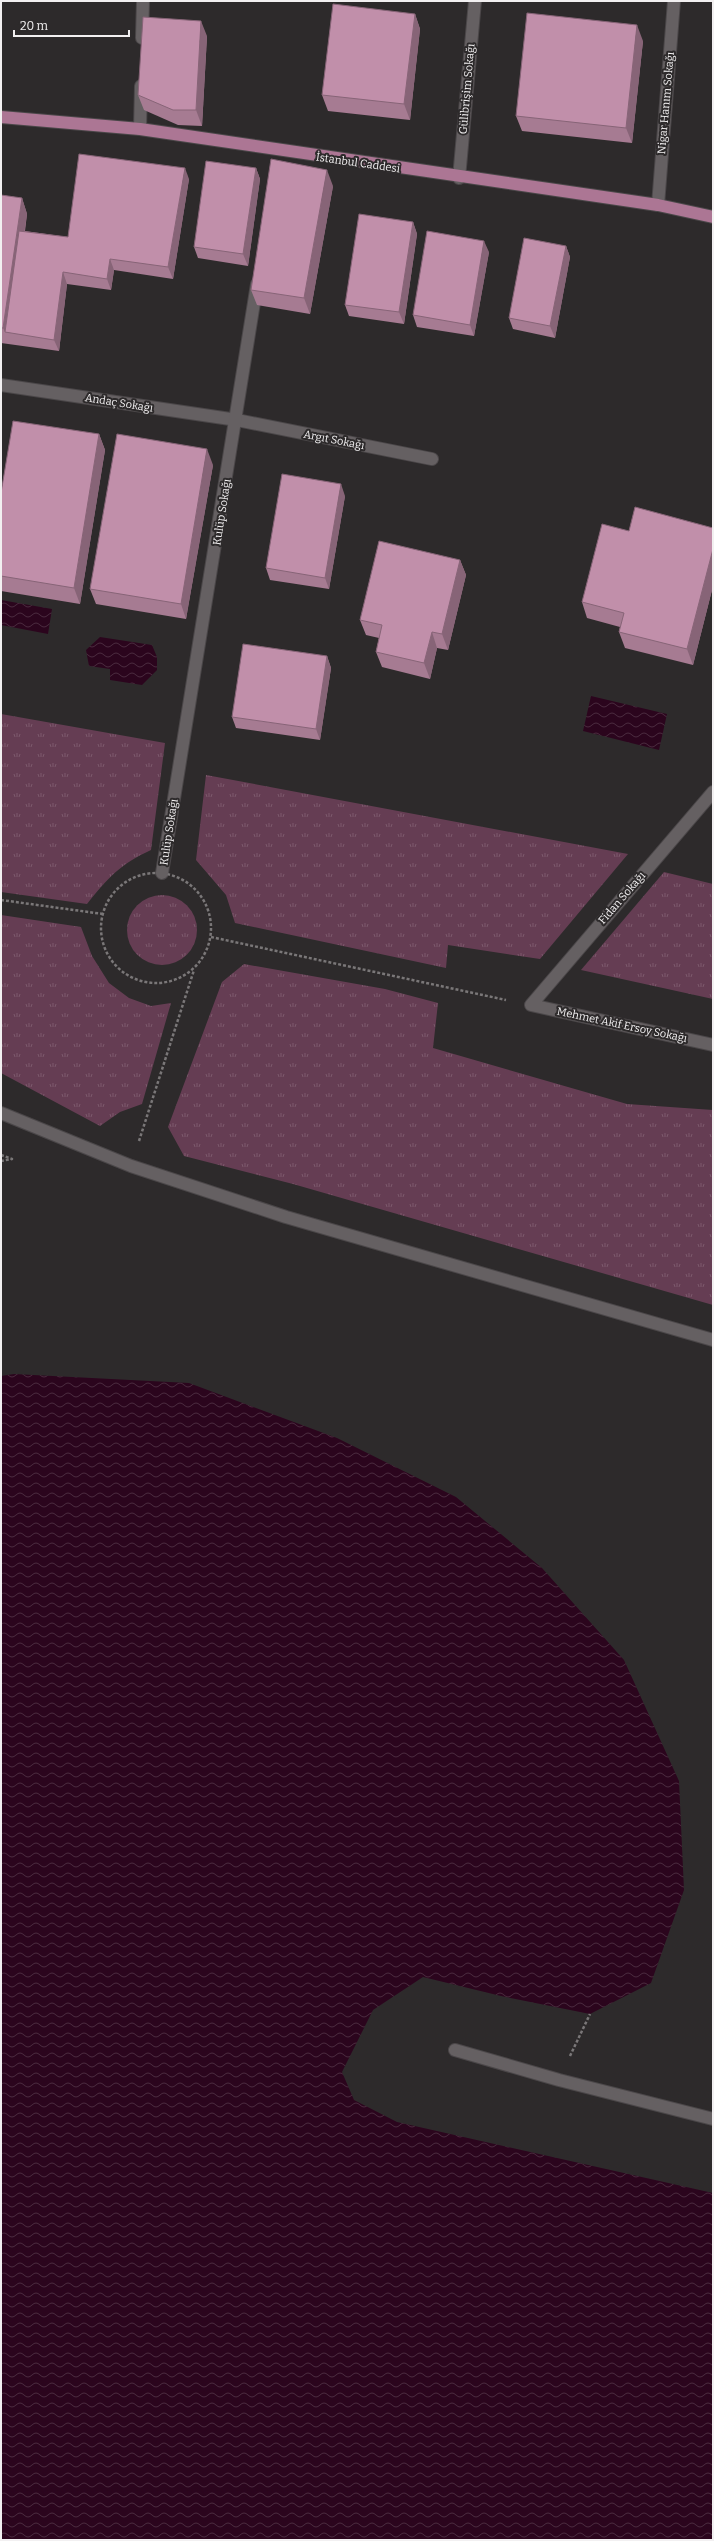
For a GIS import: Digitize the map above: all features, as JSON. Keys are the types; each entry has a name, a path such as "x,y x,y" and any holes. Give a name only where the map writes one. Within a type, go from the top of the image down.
{"main road":[{"name":"İstanbul Caddesi","path":"1,117 140,129 277,155 658,205 713,217"}],"street":[{"path":"142,54 143,1"},
{"name":"Gülibrişim Sokağı","path":"459,178 475,1"},
{"name":"Nigar Hanım Sokağı","path":"658,205 674,1"},
{"path":"140,129 141,76"},
{"name":"Kulüp Sokağı","path":"162,873 237,420 259,274"},
{"name":"Andaç Sokağı","path":"1,385 237,420"},
{"name":"Argıt Sokağı","path":"237,420 432,459"},
{"name":"Fidan Sokağı","path":"531,1005 713,792"},
{"name":"Mehmet Akif Ersoy Sokağı","path":"531,1005 713,1045"},
{"path":"1,1114 131,1166 286,1217 713,1340"},
{"path":"455,2050 559,2080 713,2119"}],"path":[{"path":"131,1166 194,970 205,956 211,937 211,919 206,902 195,888 180,878 162,873 139,876 119,888 109,900 103,914 101,932 105,949 114,964 127,976 144,982 162,984 179,979 194,970"},
{"path":"1,900 103,914"},
{"path":"211,937 531,1005"},
{"path":"1,1155 12,1159 1,1161"},
{"path":"559,2080 590,2014"}],"green space":[{"path":"1,714 165,743 151,850 140,855 115,872 87,904 1,892"},
{"path":"206,775 628,854 540,959 448,945 446,968 235,923 226,895 196,860"},
{"path":"664,872 713,884 713,999 581,970"},
{"path":"162,895 181,901 191,911 197,930 191,949 181,959 162,965 143,959 133,949 127,930 133,911 143,901"},
{"path":"1,915 81,927 92,956 109,983 129,998 151,1006 171,1003 142,1104 120,1112 100,1126 1,1073"},
{"path":"244,964 385,989 438,1003 433,1048 627,1104 713,1110 713,1305 293,1184 184,1156 168,1127 222,982"}],"water":[{"path":"1,600 52,609 48,634 1,625"},
{"path":"100,637 152,645 157,657 157,670 142,685 110,680 110,669 89,666 86,650"},
{"path":"591,696 667,714 659,750 583,731"},
{"path":"14,1374 189,1383 337,1438 456,1497 542,1568 624,1660 679,1781 684,1890 651,1983 590,2014 501,1996 423,1977 373,2010 342,2072 354,2100 397,2122 713,2193 713,2540 1,2540 1,1376"}],"building":[{"path":"333,4 415,14 404,104 322,95"},
{"path":"527,13 637,25 626,128 516,116"},
{"path":"143,17 201,21 196,110 173,110 138,95"},
{"path":"79,154 185,168 168,267 110,259 107,279 63,272 54,340 5,332 19,231 68,237"},
{"path":"271,159 327,170 304,298 251,290"},
{"path":"206,161 256,168 243,254 194,247"},
{"path":"1,195 22,198 3,328 1,328"},
{"path":"359,214 413,222 399,312 345,305"},
{"path":"427,231 484,241 470,325 413,315"},
{"path":"524,238 566,246 550,326 509,318"},
{"path":"13,421 99,434 74,588 1,576 1,493"},
{"path":"117,434 207,449 181,604 90,589"},
{"path":"282,474 341,484 325,578 266,568"},
{"path":"635,507 713,528 713,549 687,649 619,632 624,613 582,602 602,524 629,531"},
{"path":"379,541 460,560 442,634 432,632 424,663 376,652 382,625 360,620"},
{"path":"243,644 327,656 316,729 232,717"}]}
